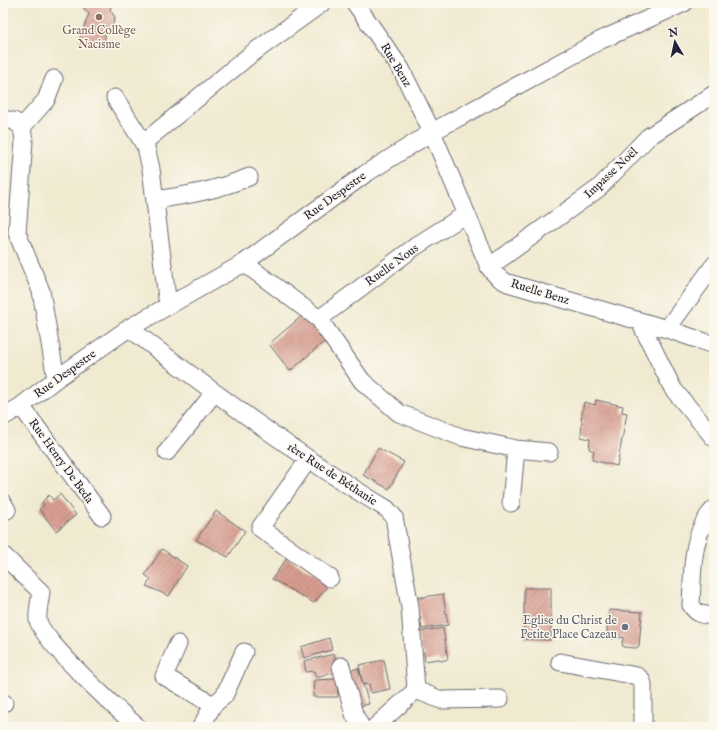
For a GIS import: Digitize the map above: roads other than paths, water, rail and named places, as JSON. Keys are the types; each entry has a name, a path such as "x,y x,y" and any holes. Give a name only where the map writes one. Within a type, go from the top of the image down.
{"street":[{"path":"144,142 250,55 322,3"},
{"name":"Rue Benz","path":"355,3 401,69 432,132"},
{"name":"Rue Despestre","path":"9,410 129,328 244,263 365,174 432,132 601,40 684,3"},
{"path":"22,127 46,100 54,79"},
{"name":"Impasse Noël","path":"489,267 599,188 648,137 714,94"},
{"path":"115,98 146,147 151,169 168,306"},
{"path":"3,119 14,120 22,127 24,141 10,236 41,291 56,379"},
{"name":"Ruelle Benz","path":"432,132 489,267 500,279 508,283 667,329 714,345"},
{"path":"155,200 194,194 224,187 249,177"},
{"name":"Ruelle Nous","path":"319,319 416,246 466,214"},
{"path":"244,263 319,319 362,381 399,413 461,437 516,449 549,452"},
{"path":"667,329 714,266"},
{"path":"640,322 673,389 714,438"},
{"name":"1ère Rue de Béthanie","path":"129,328 308,460 387,509 394,517 410,607 416,690"},
{"path":"167,452 214,392"},
{"name":"Rue Henry De Beda","path":"9,410 102,516"},
{"path":"511,503 516,449"},
{"path":"308,460 260,528 330,578"},
{"path":"707,615 694,610 691,605 696,541 709,513 714,509"},
{"path":"3,555 41,592 38,620 50,641 115,708 138,727"},
{"path":"178,644 164,676 213,705"},
{"path":"201,727 213,705 224,696 244,652"},
{"path":"560,662 637,676 641,679 643,684 643,727"},
{"path":"341,666 354,714 362,727"},
{"path":"376,727 416,690 441,700 500,699"}],"place":[{"name":"Grand Collège Nacisme","path":"99,17"},
{"name":"Eglise du Christ de Petite Place Cazeau","path":"625,627"}]}
